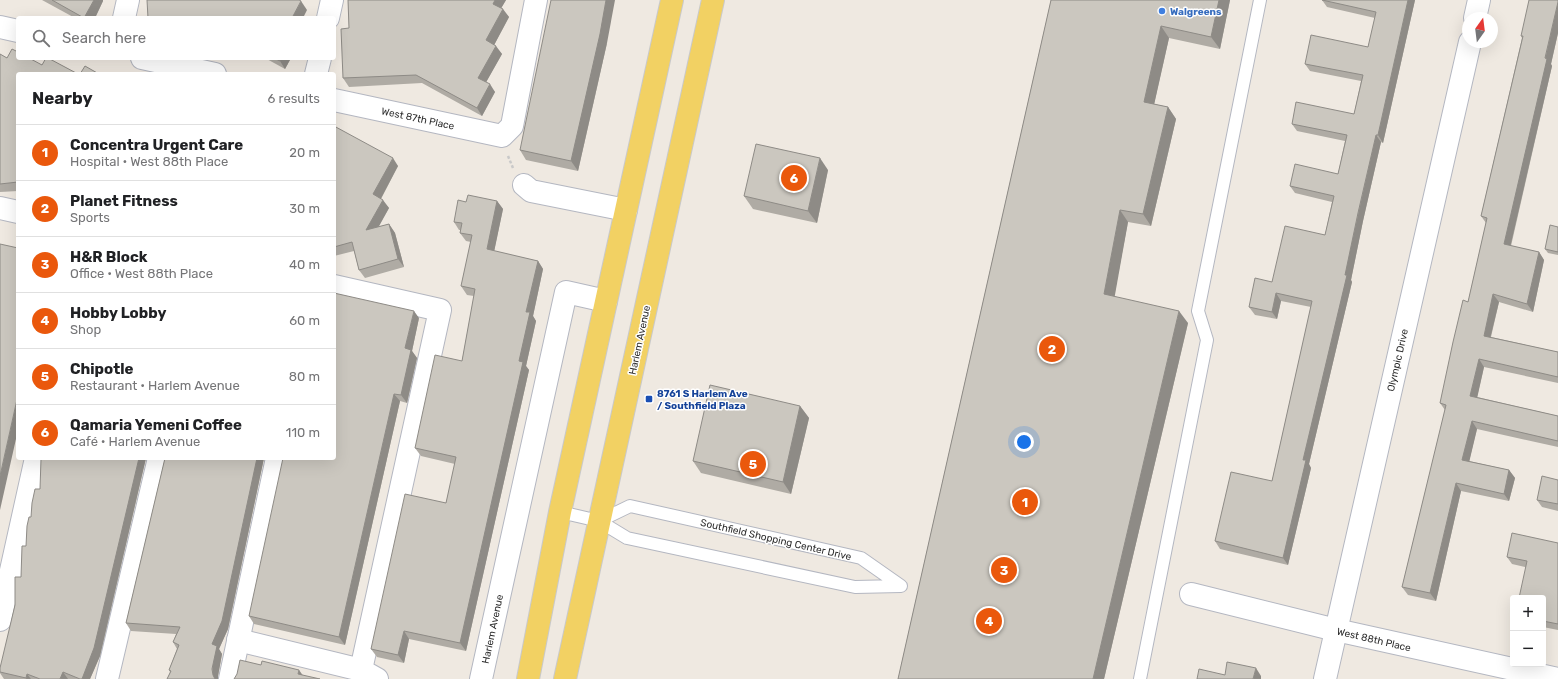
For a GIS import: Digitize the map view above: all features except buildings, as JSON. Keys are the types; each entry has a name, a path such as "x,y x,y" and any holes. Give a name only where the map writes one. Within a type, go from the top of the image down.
{"main road":[{"path":"528,679 560,512 672,0"},
{"name":"Harlem Avenue","path":"565,679 713,0"}],"street":[{"path":"124,16 128,0"},
{"path":"328,16 332,0"},
{"path":"502,136 512,126 536,0"},
{"path":"1477,12 1480,0"},
{"path":"0,27 16,31"},
{"name":"Olympic Drive","path":"1325,679 1469,48"},
{"path":"151,60 206,72"},
{"path":"316,72 320,60"},
{"name":"West 87th Place","path":"336,100 502,136"},
{"path":"524,185 531,191 626,210"},
{"path":"0,208 16,212"},
{"path":"238,640 369,675 440,310 336,286"},
{"name":"Harlem Avenue","path":"481,679 566,292 606,301"},
{"path":"0,620 36,460"},
{"path":"107,679 159,460"},
{"path":"230,679 277,460"},
{"name":"West 88th Place","path":"1191,594 1336,630 1558,679"}],"lane":[{"path":"1140,679 1207,340 1198,310 1260,0"},
{"name":"Southfield Shopping Center Drive","path":"560,512 599,521 627,538 854,587 901,586 861,558 630,506 599,521"}],"path":[{"path":"502,136 510,163 524,185"}],"place":[{"name":"Walgreens","path":"1162,11"},
{"name":"Qamaria Yemeni Coffee","path":"794,178"},
{"name":"Planet Fitness","path":"1052,349"},
{"name":"8761 S Harlem Ave / Southfield Plaza","path":"649,399"},
{"name":"Chipotle","path":"753,464"},
{"name":"Concentra Urgent Care","path":"1025,502"},
{"name":"H&R Block","path":"1004,570"},
{"name":"Hobby Lobby","path":"989,621"}]}
